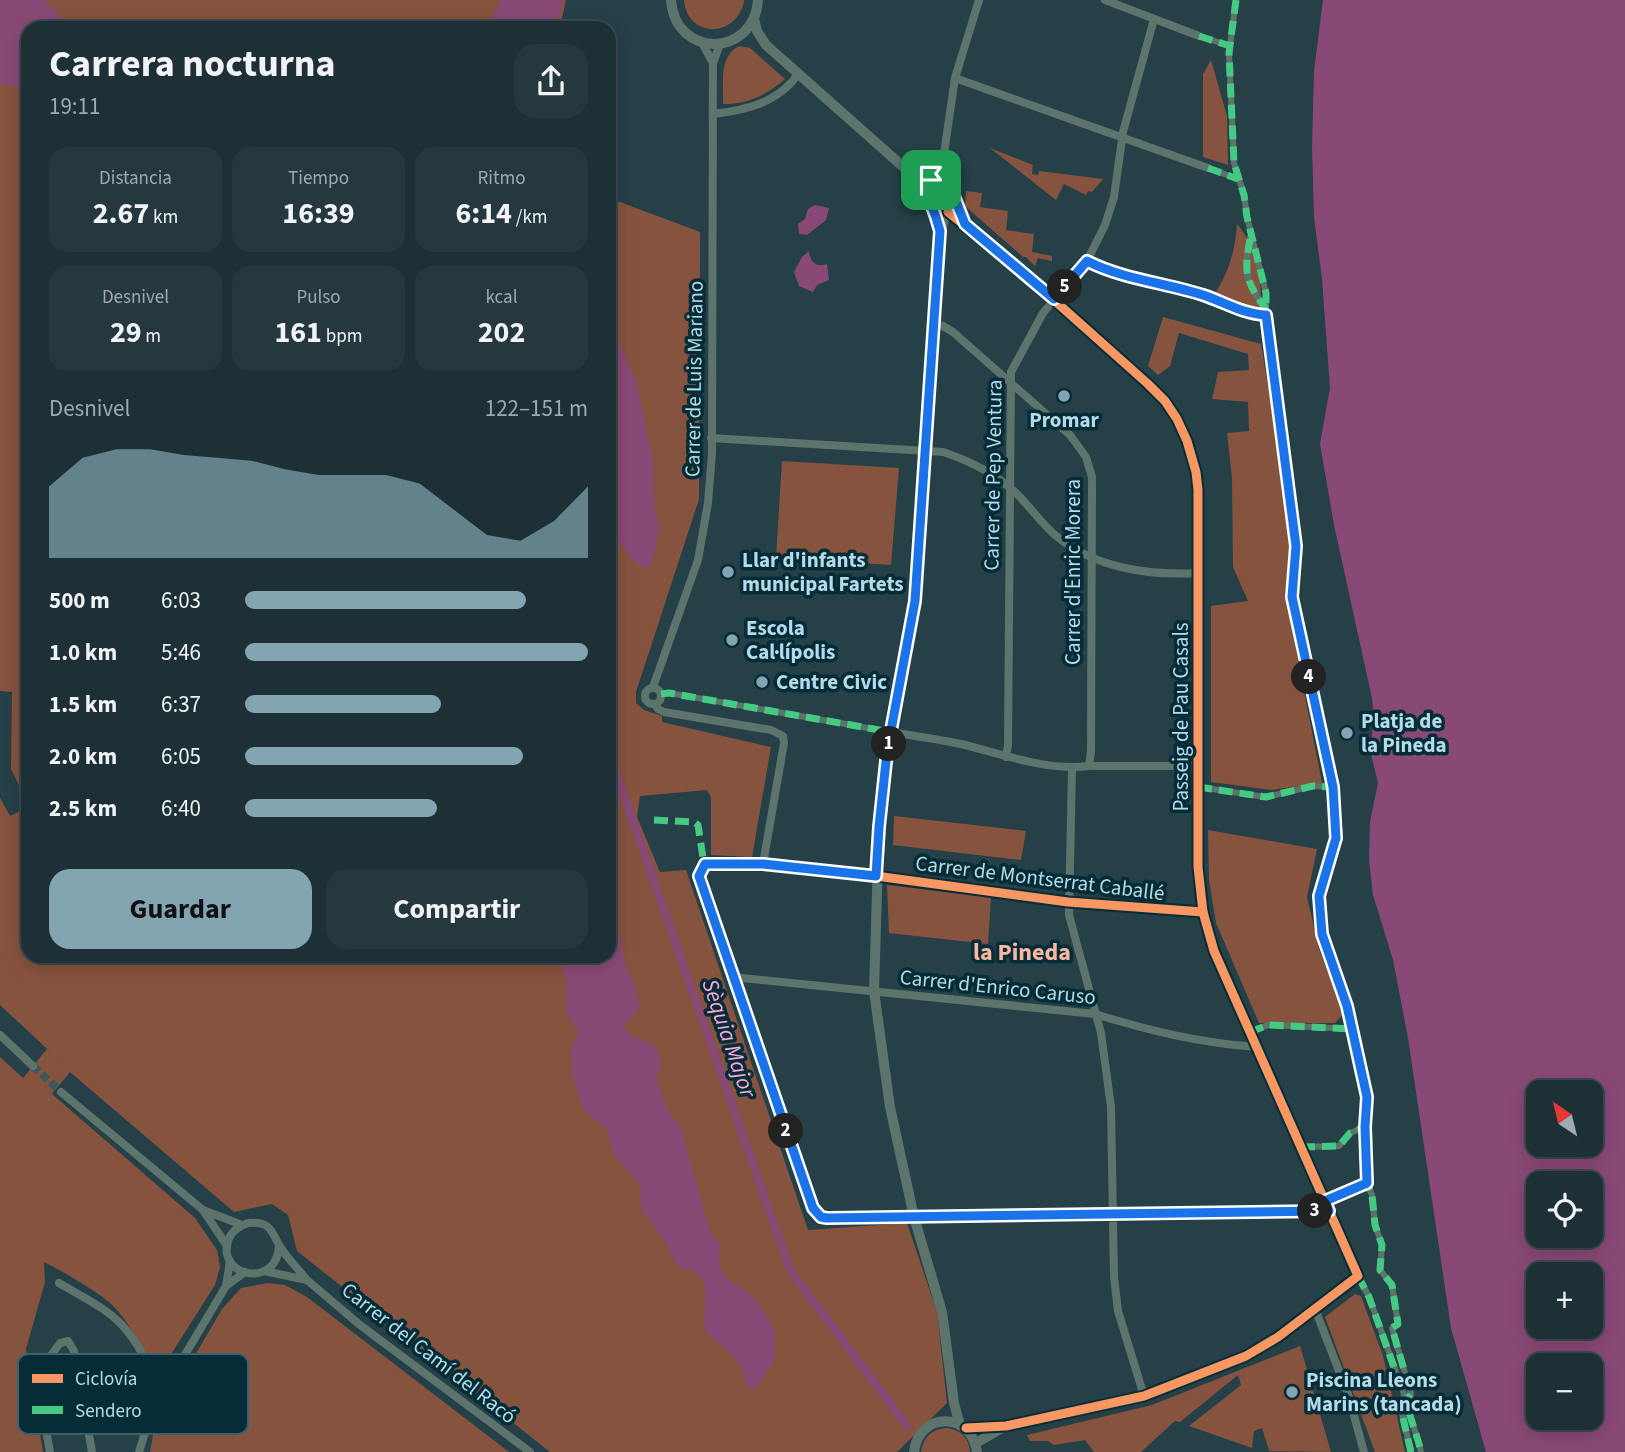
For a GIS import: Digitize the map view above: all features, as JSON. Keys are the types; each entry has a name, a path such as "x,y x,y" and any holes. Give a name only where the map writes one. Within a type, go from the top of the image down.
{"street":[{"path":"671,0 678,25 688,36 702,43 720,44 739,36 754,18"},
{"path":"758,0 754,18 757,31 766,45 921,181 940,228"},
{"path":"943,187 955,78 968,28 979,0"},
{"path":"1105,0 1230,46"},
{"path":"1236,0 1230,46 1234,163 1266,293 1266,312 1296,546 1292,597 1333,787 1336,838 1319,896 1322,934 1353,1029 1367,1097 1367,1183 1373,1195 1375,1225 1382,1245 1380,1270 1392,1285 1398,1324 1392,1328 1411,1394 1406,1401 1411,1425 1415,1429 1421,1452"},
{"name":"Carrer de Pep Ventura","path":"1006,757 1010,382 1013,365 1038,321 1087,261 1101,236 1112,207 1122,136 1154,19"},
{"path":"739,36 766,45"},
{"name":"Carrer de Luis Mariano","path":"702,43 713,63"},
{"name":"Carrer de Luis Mariano","path":"653,687 698,560 710,491 713,63 720,44"},
{"path":"713,114 745,110 775,97 799,73"},
{"path":"955,78 1238,179"},
{"path":"921,181 943,170"},
{"path":"921,181 943,187 954,195 955,202 940,228 914,612 891,732 882,798 876,876 874,991 890,1107 914,1217 942,1312 954,1403 963,1426 977,1447 1006,1426"},
{"path":"929,196 933,190 943,187"},
{"name":"Passeig de Pau Casals","path":"955,202 962,222"},
{"path":"935,211 947,212"},
{"name":"Passeig de Pau Casals","path":"947,212 1054,299 1149,384 1165,401 1187,441 1196,471 1199,573 1198,867 1203,912 1214,951 1369,1297 1404,1394 1401,1409 1411,1452"},
{"path":"940,228 962,222"},
{"path":"1251,232 1246,277 1266,312"},
{"path":"1087,261 1206,296 1226,305 1266,312"},
{"name":"Carrer d'Enric Morera","path":"933,324 949,329 1010,382 1074,438 1086,457 1091,477 1092,558 1089,766"},
{"path":"711,438 943,453 967,461 1009,488 1056,536 1092,558 1143,571 1199,573"},
{"path":"655,704 648,703 644,696 648,688 653,687 661,694 669,693 960,744 1006,757 1072,768 1198,766"},
{"path":"655,704 661,694"},
{"path":"655,704 664,712 771,730 782,735 784,743 763,864"},
{"path":"1072,768 1069,915 1101,1033 1111,1107 1114,1277 1118,1311 1144,1396"},
{"path":"1198,787 1266,797 1313,786 1333,787"},
{"name":"Carrer de Montserrat Caballé","path":"733,977 699,876 705,864 763,864 1068,902 1203,912"},
{"path":"733,977 816,1214 827,1218 1113,1215 1327,1206 1367,1183"},
{"name":"Carrer d'Enrico Caruso","path":"733,977 1096,1014 1151,1031 1209,1043 1257,1047"},
{"path":"1250,1032 1268,1026 1353,1029"},
{"path":"0,1035 33,1066"},
{"path":"61,1091 203,1210 227,1246 230,1261 226,1286"},
{"path":"1301,1147 1339,1146 1350,1133 1365,1127"},
{"path":"203,1210 242,1225"},
{"path":"227,1246 232,1233 242,1225 255,1222 274,1233 279,1246 277,1258 264,1271 251,1274 244,1272 230,1261"},
{"name":"Carrer del Camí del Racó","path":"279,1246 307,1280 360,1325 530,1452"},
{"name":"Carrer del Camí del Racó","path":"264,1271 307,1280"},
{"path":"186,1354 226,1286 244,1272"},
{"path":"914,1452 916,1441 924,1429 944,1421 963,1426 1006,1426 1144,1396 1246,1356 1279,1337 1358,1276"},
{"path":"59,1283 104,1309 128,1331 142,1354"},
{"path":"1315,1309 1348,1394 1363,1452"},
{"path":"52,1354 60,1343 68,1341 75,1354"},
{"path":"944,1421 954,1403"},
{"path":"47,1434 50,1452"},
{"path":"89,1434 92,1452"},
{"path":"139,1452 145,1434"}],"shaded area":[{"path":"0,0 566,0 562,21 21,21 21,790 11,769 12,692 0,691"},
{"path":"0,0 44,0 65,21 21,21 21,87 0,84"},
{"path":"501,0 564,0 556,21 490,21"},
{"path":"684,0 744,2 731,23 712,29 693,22 687,13"},
{"path":"1323,0 1625,0 1625,1452 1486,1452 1451,1328 1408,1038 1393,960 1373,895 1369,859 1370,822 1378,783 1370,750 1374,717 1372,698 1334,525 1320,444 1330,388 1322,279 1314,217 1314,71"},
{"path":"740,46 750,48 785,79 757,98 723,104 725,63 733,50"},
{"path":"1211,60 1227,116 1228,165 1203,157 1203,74"},
{"path":"990,148 1033,165 1032,174 1038,175 1039,171 1103,179 1086,195 1064,184 1056,200"},
{"path":"966,191 982,193 980,207 1008,211 1006,230 1034,234 1032,252 1052,256 1052,261 1038,258 1035,266 1023,257 965,206"},
{"path":"616,201 700,232 699,499 636,692 636,703 644,710 662,716 662,722 771,747 752,857 711,855 711,797 707,790 640,796 637,817 660,872 686,870 808,1230 907,1223 937,1312 947,1403 897,1452 550,1452 297,1251 288,1215 272,1204 234,1212 70,1072 52,1094 195,1218 217,1250 220,1267 215,1285 171,1354 147,1354 110,1303 44,1262 45,1282 27,1354 18,1354 18,1434 40,1434 43,1452 0,1452 0,1057 23,1078 47,1049 58,1059 0,1005 0,798 10,816 21,810 21,963 616,963"},
{"path":"815,205 829,208 826,220 807,235 799,234 798,224 805,219 808,209"},
{"path":"1237,224 1250,244 1257,265 1261,312 1233,304 1216,292 1231,259"},
{"path":"809,251 814,263 827,264 829,280 817,285 813,292 799,286 794,272 802,257"},
{"path":"1163,317 1261,344 1290,516 1286,598 1322,783 1271,790 1211,782 1211,606 1248,601 1233,567 1232,478 1227,433 1249,431 1248,402 1212,399 1218,372 1249,370 1248,354 1179,333 1170,366 1158,375 1148,366"},
{"path":"616,336 636,380 653,460 654,509 659,526 652,563 647,569 631,557 616,538"},
{"path":"782,461 899,468 891,565 776,557"},
{"path":"894,816 1026,831 1021,860 893,845"},
{"path":"1208,830 1317,849 1307,897 1320,952 1344,1013 1335,1023 1259,1023 1216,923 1209,880"},
{"path":"887,885 991,897 988,944 889,933"},
{"path":"616,930 639,1005 633,1017 623,1025 629,1035 653,1045 659,1054 661,1067 656,1077 669,1113 681,1128 710,1232 720,1246 719,1263 725,1277 755,1298 775,1330 775,1358 761,1383 754,1389 748,1387 742,1369 734,1358 706,1331 705,1293 700,1276 693,1271 680,1269 667,1244 642,1211 640,1184 614,1155 607,1130 583,1109 572,1075 571,1046 579,1034 566,1011 566,981 562,963 616,963"},
{"path":"268,1283 285,1285 307,1297 509,1452 150,1452 153,1434 248,1434 248,1354 196,1354 222,1309 241,1288"},
{"path":"1355,1294 1361,1296 1383,1356 1405,1452 1375,1452 1325,1317"},
{"path":"1300,1346 1331,1452 1269,1451 1262,1428 1254,1431 1252,1448 1189,1426 1241,1385 1238,1375 1180,1422 1175,1421 1141,1452 1094,1452 1085,1440 1054,1445 1048,1441 1030,1441 1027,1435 1152,1405"},
{"path":"947,1428 963,1436 970,1452 921,1452 929,1435"}],"waterway":[{"name":"Sèquia Major","path":"616,773 790,1270 907,1426"}],"tunnel":[{"path":"33,1066 61,1092"}],"marked path":[{"path":"1236,0 1229,53 1234,163 1266,293 1266,321 1295,546 1291,597 1333,787 1336,838 1319,896 1322,934 1347,1006 1367,1097 1367,1183 1372,1195 1375,1225 1382,1245 1380,1270 1392,1285 1398,1324 1392,1328 1411,1394 1406,1401 1421,1452"},
{"path":"1199,36 1230,46"},
{"path":"1208,168 1238,179"},
{"path":"1250,239 1248,276 1266,309"},
{"path":"1206,296 1226,305 1266,315"},
{"path":"661,694 669,693 891,732"},
{"path":"1198,787 1266,797 1313,786 1333,787"},
{"path":"654,820 694,822 698,825 703,858 710,863"},
{"path":"1250,1032 1268,1025 1353,1029"},
{"path":"1301,1147 1339,1146 1350,1133 1365,1127"},
{"path":"1325,1201 1367,1183"},
{"path":"1358,1276 1369,1297 1400,1384"},
{"path":"1403,1418 1411,1452"}],"cycle path":[{"path":"948,212 1017,267 1148,384 1165,401 1187,441 1198,490 1198,867 1203,912 1214,951 1358,1276 1278,1337 1246,1356 1144,1396 1006,1426 966,1428"},
{"path":"1203,912 1068,902 861,874 763,864 710,863 703,868 700,876 813,1208 821,1217 1329,1211"}],"place":[{"name":"Promar","path":"1064,396"},
{"name":"Llar d'infants municipal Fartets","path":"728,572"},
{"name":"Escola Cal·lípolis","path":"732,640"},
{"name":"Centre Civic","path":"762,682"},
{"name":"Platja de la Pineda","path":"1347,733"},
{"name":"Piscina Lleons Marins (tancada)","path":"1292,1392"}],"district":[{"name":"la Pineda","path":"1022,952"}],"route":[{"path":"942,174 942,186 952,191 965,224 1054,299 1087,261 1266,315 1296,546 1292,597 1333,787 1336,838 1319,896 1322,934 1347,1006 1367,1097 1367,1183 1325,1201 1329,1211 827,1218 816,1214 813,1208 699,876 705,864 720,863 763,864 876,876 887,752 912,629 916,591 940,231 935,211 929,205 929,196 918,180 925,183 931,180 942,174"}]}
